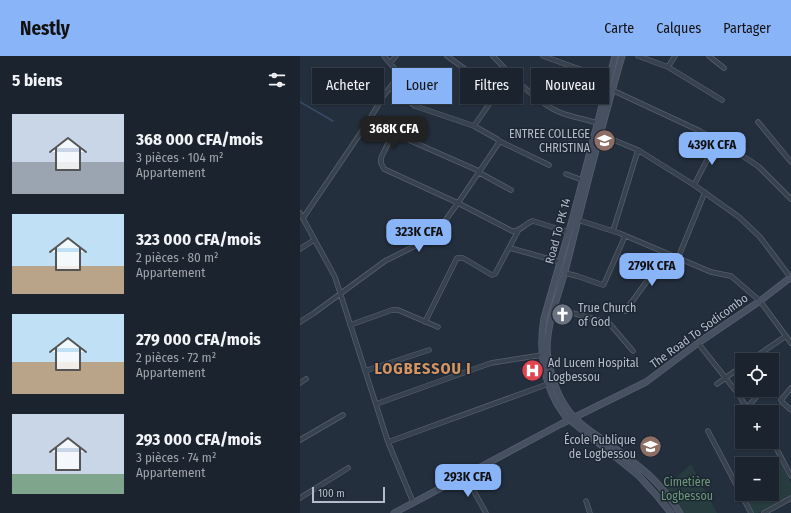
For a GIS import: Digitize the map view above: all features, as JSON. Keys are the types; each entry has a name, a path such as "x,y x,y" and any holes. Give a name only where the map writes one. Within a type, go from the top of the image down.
{"main road":[{"name":"Road To PK 14","path":"563,409 547,355 548,334 554,308 565,274 598,134 597,122 615,56"},
{"name":"Road To PK 14","path":"563,409 548,384 544,369 542,355 542,331 544,318 582,180 622,56"},
{"name":"The Road To Sodicombo","path":"394,513 571,419 646,382 698,343 760,301 791,277"},
{"path":"563,409 571,419 638,475 671,513"},
{"path":"571,419 644,470 665,491 680,513"}],"street":[{"path":"303,218 368,122 384,95 399,76 384,56"},
{"path":"390,63 396,56"},
{"path":"447,56 464,68"},
{"path":"493,56 504,68"},
{"path":"542,56 579,69 610,77"},
{"path":"638,56 668,67 722,100"},
{"path":"668,67 675,56"},
{"path":"712,57 724,68"},
{"path":"523,85 541,101 558,112 597,122"},
{"path":"390,88 415,106 474,126 499,141 549,165"},
{"path":"612,90 700,131 749,160 759,167 791,199"},
{"path":"474,126 489,104"},
{"path":"368,122 479,172 511,190"},
{"path":"758,122 791,162"},
{"path":"393,133 381,158 381,163 384,169 458,203 512,231 518,231"},
{"path":"598,134 638,150 694,184 739,217 760,237 791,277"},
{"path":"300,322 385,261 432,237 458,203 499,141"},
{"path":"694,184 717,141"},
{"path":"613,231 638,150"},
{"path":"566,174 582,180"},
{"path":"678,258 705,192"},
{"path":"300,213 335,277 388,442 413,502"},
{"path":"578,220 626,236 711,272 732,276 760,301 791,343"},
{"path":"425,322 458,258 463,258 492,275 495,274 518,231 526,224 533,221 568,232"},
{"path":"565,274 577,276 602,285 626,236"},
{"path":"300,248 314,240"},
{"path":"510,248 560,262"},
{"path":"625,311 667,254"},
{"path":"554,308 608,323 633,351"},
{"path":"350,325 392,310 398,310 438,327"},
{"path":"761,353 786,336"},
{"path":"698,343 745,405"},
{"path":"365,371 429,350"},
{"path":"376,404 492,363 542,355"},
{"path":"717,384 735,371"},
{"path":"300,383 306,379"},
{"path":"388,442 548,384"},
{"path":"791,388 782,400 783,403 791,410"},
{"path":"750,405 756,397"},
{"path":"300,440 343,415"},
{"path":"708,431 751,513"},
{"path":"777,449 791,476"},
{"path":"300,498 348,468"},
{"path":"465,475 486,513"},
{"path":"764,513 791,498"},
{"path":"586,501 590,513"}],"shaded area":[{"name":"Ad Lucem Hospital Logbessou","path":"535,365 536,372 528,375 527,370 530,369 530,366"}],"green space":[{"path":"779,462 791,483 791,496 758,513 749,513 743,501 779,501"},
{"name":"Cimetière Logbessou","path":"691,464 717,513 684,513 666,487"}],"waterway":[{"path":"300,102 333,121"}],"place":[{"name":"ENTREE COLLEGE CHRISTINA","path":"605,141"},
{"name":"True Church of God","path":"563,315"},
{"name":"Ad Lucem Hospital Logbessou","path":"532,370"},
{"name":"École Publique de Logbessou","path":"651,447"}],"district":[{"name":"LOGBESSOU I","path":"423,368"}]}
